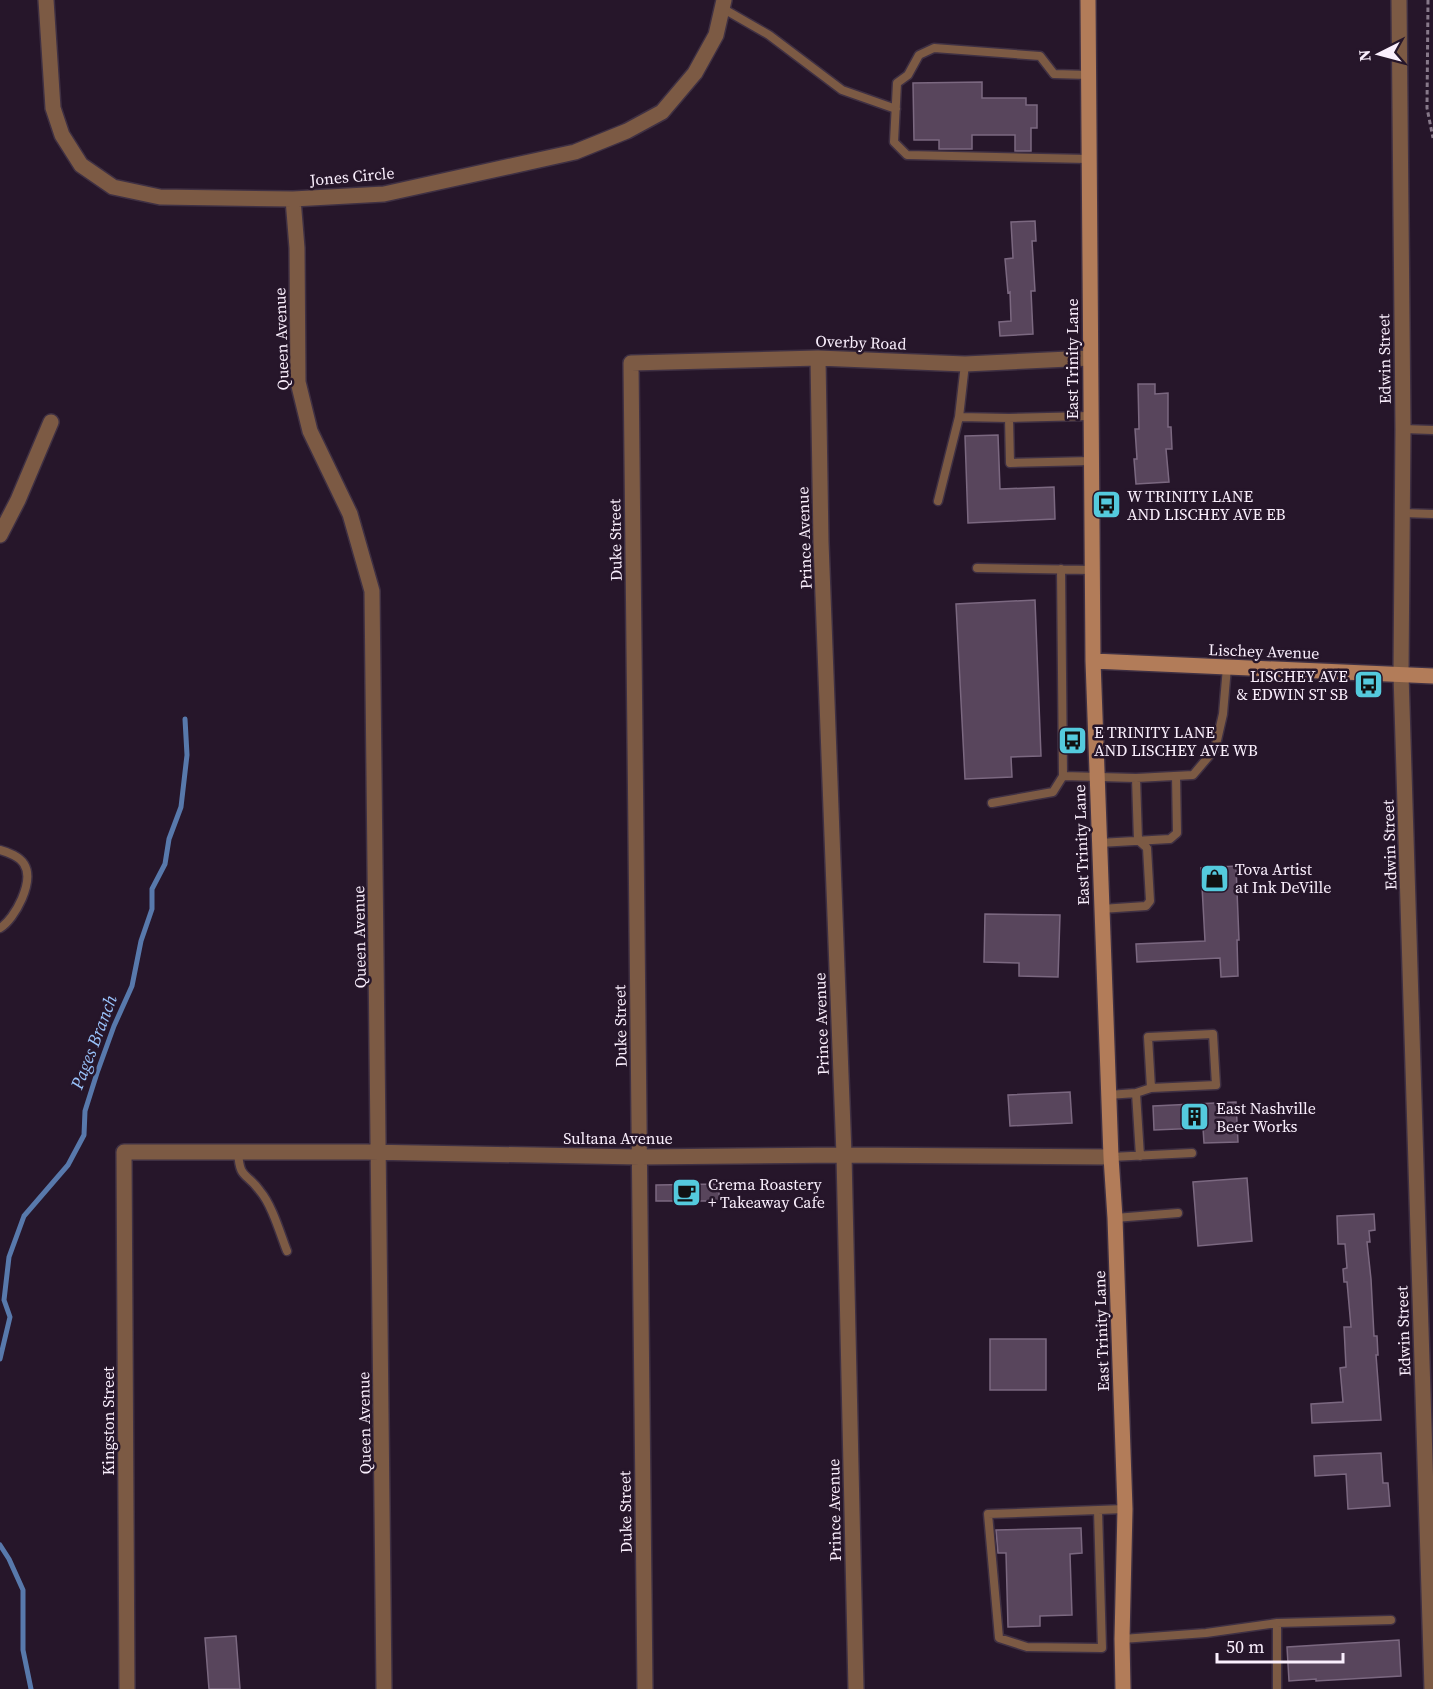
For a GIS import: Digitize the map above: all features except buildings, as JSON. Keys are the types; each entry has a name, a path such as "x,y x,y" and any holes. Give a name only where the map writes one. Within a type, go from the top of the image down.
{"main road":[{"name":"East Trinity Lane","path":"1088,0 1093,661 1125,1509 1122,1689"},
{"name":"Lischey Avenue","path":"1093,661 1433,676"}],"street":[{"name":"Jones Circle","path":"46,0 53,108 62,135 81,165 113,187 160,197 293,199 384,194 575,152 627,131 662,112 695,73 716,35 723,4"},
{"name":"Edwin Street","path":"1399,0 1401,674 1432,1689"},
{"name":"Queen Avenue","path":"293,199 297,248 298,382 310,432 350,514 372,591 384,1689"},
{"name":"Overby Road","path":"632,363 818,358 964,364 1090,358"},
{"name":"Prince Avenue","path":"818,358 821,542 844,1155 856,1689"},
{"name":"Duke Street","path":"632,363 645,1689"},
{"path":"0,535 18,500 51,422"},
{"name":"Sultana Avenue","path":"124,1152 379,1152 640,1157 844,1155 1111,1157"},
{"name":"Kingston Street","path":"124,1152 128,1689"}],"lane":[{"path":"723,4 769,35 842,90 896,109"},
{"path":"1089,75 1054,74 1040,56 934,48 919,55 908,75 897,83 894,142 907,155 1089,159"},
{"path":"938,501 959,417 964,364"},
{"path":"959,417 1090,416"},
{"path":"1009,418 1010,463 1091,461"},
{"path":"1402,429 1433,430"},
{"path":"1402,513 1433,513"},
{"path":"977,568 1092,570"},
{"path":"992,803 1053,792 1063,776 1061,569"},
{"path":"1063,776 1136,778 1193,775 1215,749 1223,714 1227,667"},
{"path":"1099,843 1170,839 1177,833 1176,776"},
{"path":"1101,909 1146,906 1150,901 1147,848 1138,840 1136,778"},
{"path":"0,850 10,852 24,864 28,879 15,913 7,924 0,927"},
{"path":"1108,1095 1136,1094 1151,1088 1216,1084 1214,1034 1148,1037 1151,1088"},
{"path":"1136,1094 1140,1156"},
{"path":"238,1152 239,1169 260,1191 273,1215 287,1251"},
{"path":"1111,1157 1191,1153"},
{"path":"1115,1218 1178,1213"},
{"path":"1098,1510 1102,1648 1027,1647 999,1638 988,1514 1125,1509"},
{"path":"1122,1639 1206,1633 1277,1623 1391,1620"},
{"path":"1277,1623 1278,1689"}],"path":[{"path":"1428,0 1427,108 1433,138"}],"waterway":[{"name":"Pages Branch","path":"0,1359 10,1317 4,1300 9,1257 24,1216 68,1165 84,1135 85,1111 97,1073 132,986 141,941 152,909 152,889 165,864 169,839 181,807 187,755 185,719"},
{"name":"Pages Branch","path":"0,1545 23,1590 23,1650 31,1689"}],"place":[{"name":"W TRINITY LANE AND LISCHEY AVE EB","path":"1106,505"},
{"name":"LISCHEY AVE & EDWIN ST SB","path":"1369,685"},
{"name":"E TRINITY LANE AND LISCHEY AVE WB","path":"1073,741"},
{"name":"Tova Artist at Ink DeVille","path":"1214,878"},
{"name":"East Nashville Beer Works","path":"1195,1117"},
{"name":"Crema Roastery + Takeaway Cafe","path":"687,1193"}]}
